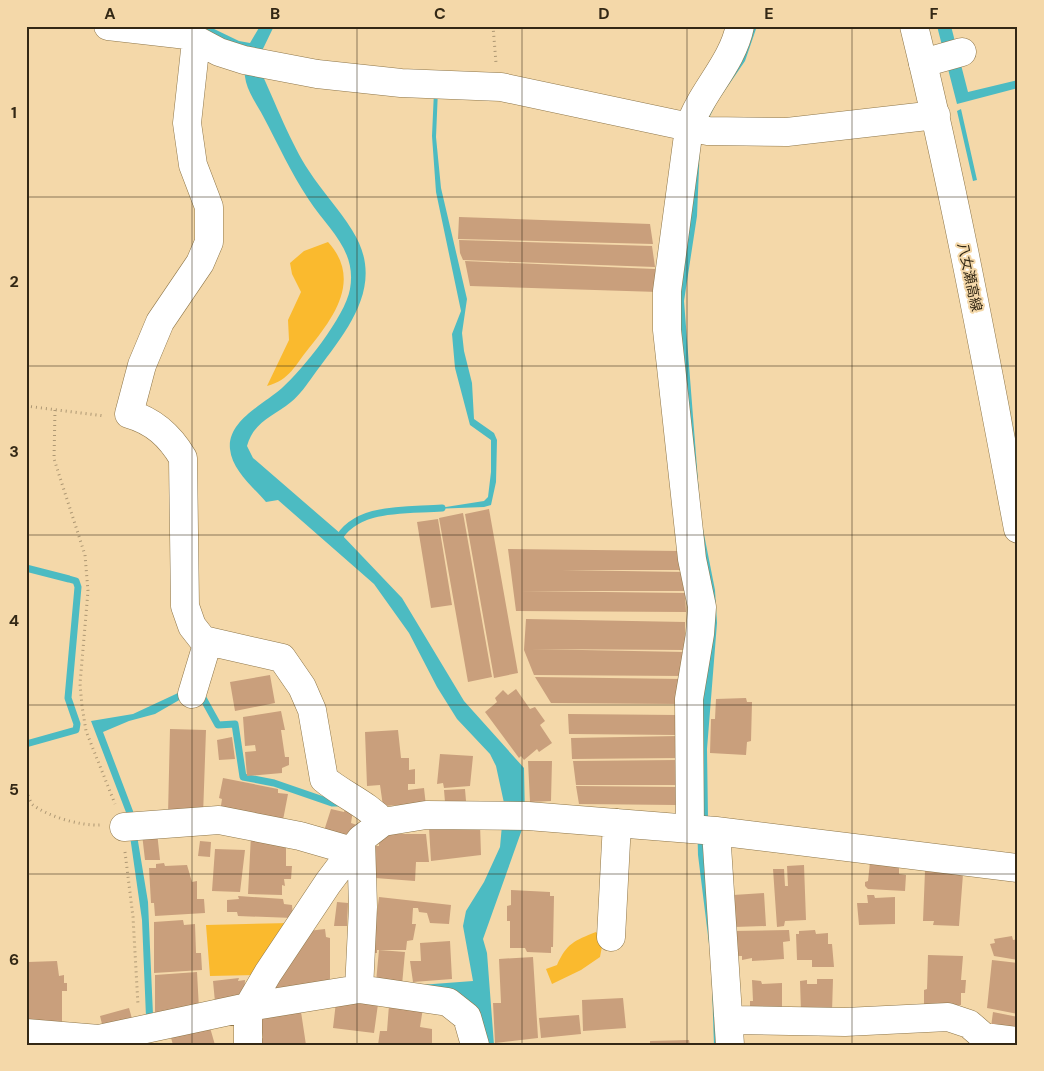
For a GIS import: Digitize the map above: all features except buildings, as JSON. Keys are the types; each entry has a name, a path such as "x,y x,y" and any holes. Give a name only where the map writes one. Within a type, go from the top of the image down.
{"street":[{"path":"108,26 187,35 219,52 252,62 317,74 401,83 498,87 696,129 788,132 936,115"},
{"path":"730,1045 728,1015 702,830 690,699 700,634 702,607 690,549 667,330 667,291 696,129 694,111 732,52 740,26"},
{"name":"八女瀬高線","path":"914,26 942,58 936,115 979,322 1018,529"},
{"path":"196,41 187,123 193,165 209,207 209,242 200,263 160,322 142,365 129,414 142,418 171,438 183,458 185,606 192,626 203,640 282,658 302,687 312,710 324,779 342,793 372,809 383,822"},
{"path":"192,694 208,641"},
{"path":"248,1045 248,1007 294,933 356,845 383,822 426,815 504,815 616,823 702,830 1018,868"},
{"path":"128,826 219,820 356,845"},
{"path":"611,937 616,823"},
{"path":"356,845 362,907 359,989"},
{"path":"26,1034 98,1042 147,1028 248,1007 359,989 448,1002 466,1017 475,1045"},
{"path":"728,1015 737,1020 836,1022 948,1018 969,1024 984,1037 1018,1040"}],"path":[{"path":"493,26 498,87"},
{"path":"26,406 107,416 129,414"},
{"path":"55,410 54,459 85,555 88,591 80,684 82,706 86,731 128,826 125,862 147,1028"},
{"path":"26,791 32,804 72,823 90,826 128,826"}],"shaded area":[{"path":"328,242 338,256 343,270 344,284 341,297 327,324 287,376 267,386 289,340 288,320 301,292 292,274 290,263 304,251"},
{"path":"291,923 259,975 210,976 206,925"},
{"path":"596,932 603,941 600,957 581,970 552,984 546,969 557,965 564,952 572,944"}],"water":[{"path":"162,26 212,28 239,41 250,43 260,26 274,26 260,55 261,72 302,160 347,222 362,251 366,270 364,289 358,308 349,325 300,393 291,402 259,425 247,446 253,458 341,534 402,598 464,701 524,768 525,821 483,939 487,953 494,1045 480,1045 420,985 473,981 463,926 466,911 484,882 500,847 504,803 496,766 490,754 457,719 437,687 409,633 374,584 278,500 266,502 239,471 230,449 234,430 240,422 291,379 332,328 347,301 351,275 349,263 339,241 296,179 251,95 245,79 243,56"},
{"path":"746,26 757,26 745,61 717,102 707,122 700,145 697,216 684,301 701,519 715,590 717,623 707,749 708,818 725,1045 714,1045 711,960 698,855 695,727 674,334 701,111"},
{"path":"937,26 951,26 968,92 1018,80 1018,88 957,104"},
{"path":"438,90 436,137 441,188 467,299 462,333 464,351 472,383 474,419 494,433 497,440 496,482 491,505 484,507 433,509 484,501 488,497 491,472 491,440 470,425 455,368 452,334 461,311 436,192 432,136 434,91"},
{"path":"961,109 977,180 973,181 957,111"},
{"path":"178,693 181,699 155,714 129,721 103,732 133,811 148,902 153,1015 146,1017 142,920 127,815 91,721 133,714"}],"waterway":[{"path":"337,541 346,529 356,521 369,516 398,510 442,508"},
{"path":"26,568 76,581 78,587 68,698 77,724 76,730 26,744"},
{"path":"203,698 218,725 235,724 243,777 274,783 332,803 342,803"}]}
